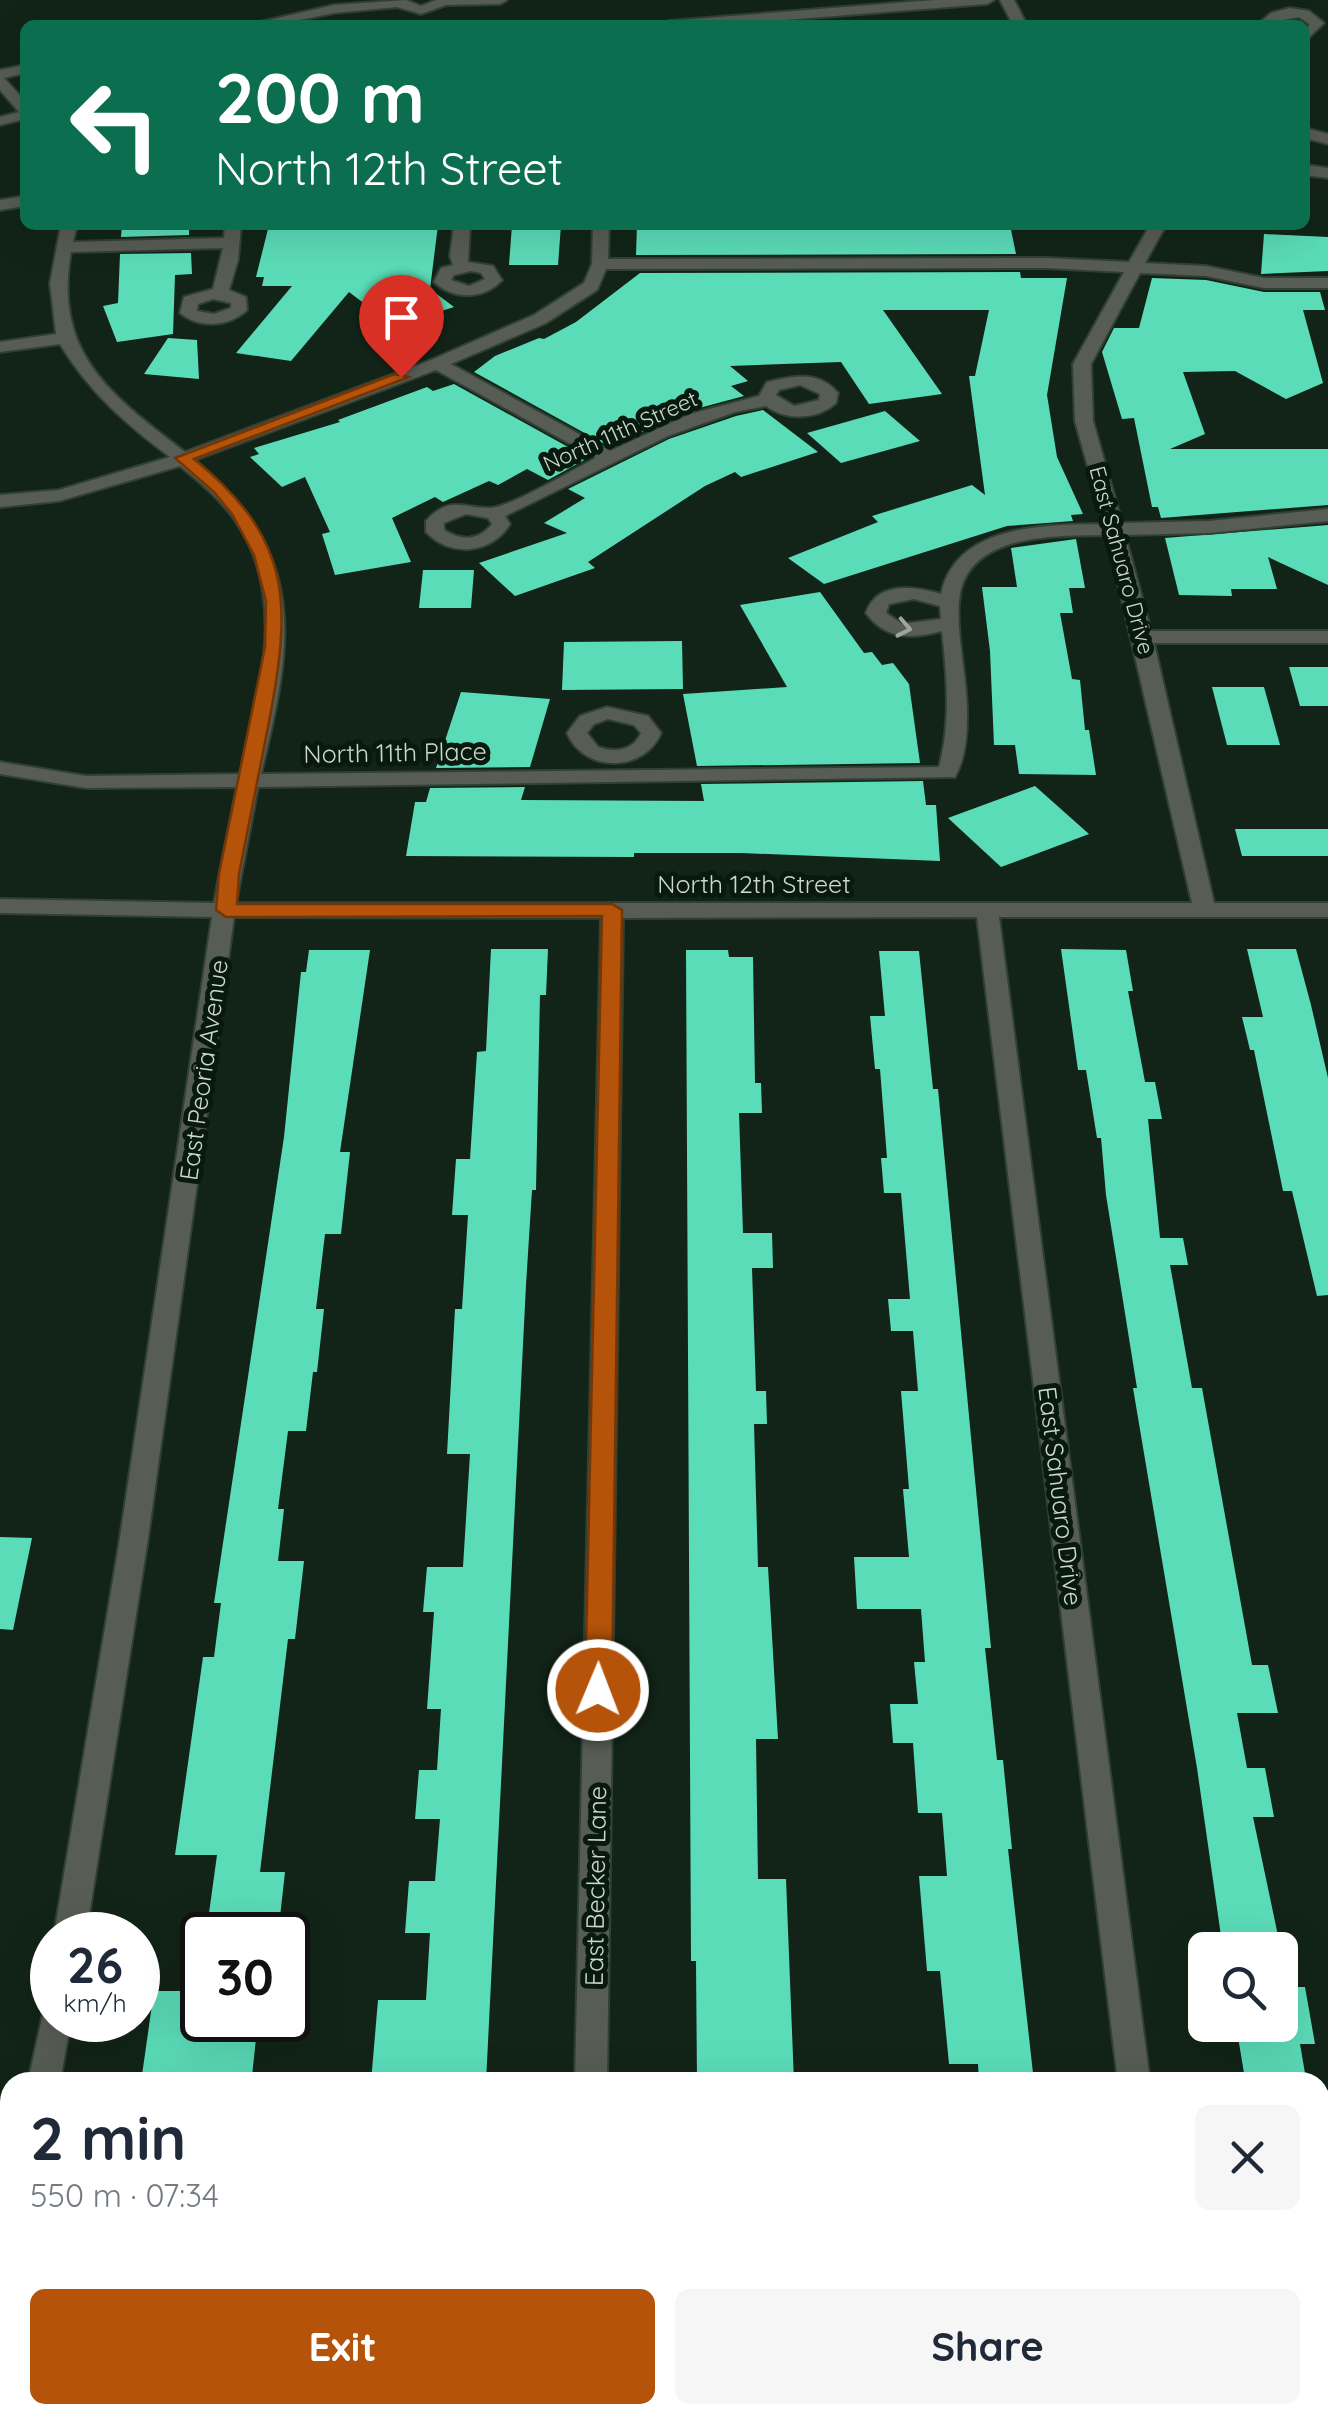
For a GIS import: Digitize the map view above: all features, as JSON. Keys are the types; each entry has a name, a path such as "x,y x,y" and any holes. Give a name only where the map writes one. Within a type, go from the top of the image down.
{"street":[{"path":"279,20 398,1 422,10 444,1 500,0"},
{"path":"729,0 738,18"},
{"path":"718,20 987,0"},
{"path":"1270,20 1277,14 1302,14 1317,23 1310,31"},
{"path":"0,77 20,105"},
{"name":"East Peoria Avenue","path":"68,230 58,289 65,338 100,388 220,488 240,512 271,580 274,647 226,910 112,1691 74,1912"},
{"path":"461,230 458,256 462,266"},
{"path":"0,500 59,495 112,482 437,364 559,308 591,286 600,264 601,230"},
{"name":"East Sahuaro Drive","path":"1155,230 1082,364 1084,422 1144,637 1205,911"},
{"path":"64,246 232,234 220,294"},
{"path":"600,264 1047,263 1206,271 1264,283 1328,283"},
{"path":"0,346 65,338"},
{"path":"437,364 610,458"},
{"name":"North 11th Street","path":"494,514 686,423 745,403 768,400"},
{"path":"1117,530 1209,528 1328,515"},
{"name":"North 11th Place","path":"0,768 86,782 247,782 612,766 948,773 956,742 958,687 950,612 954,578 983,546 1038,531 1117,530"},
{"path":"1144,637 1328,637"},
{"name":"North 12th Street","path":"0,906 226,910 1328,910"},
{"name":"East Becker Lane","path":"591,2072 612,910"},
{"name":"East Sahuaro Drive","path":"987,910 1133,2072"},
{"path":"46,2072 51,2042"}],"building":[{"path":"122,230 189,230 189,235 121,237"},
{"path":"268,230 437,230 430,289 454,307 394,326 349,292 291,361 236,353 292,286 262,286 264,277 256,277"},
{"path":"512,230 561,230 558,265 509,265"},
{"path":"637,230 1011,230 1016,254 636,255"},
{"path":"1264,234 1328,237 1328,271 1261,274"},
{"path":"191,253 192,274 175,275 173,334 117,342 103,306 118,303 120,254"},
{"path":"1020,272 1021,278 1067,278 1047,395 1057,457 1083,514 1071,515 1073,521 1007,526 824,584 788,558 878,522 872,516 972,485 985,495 969,376 975,376 989,310 883,310 942,394 869,404 841,362 730,366 748,381 731,386 744,396 688,411 610,447 474,372 495,356 544,339 576,322 640,273"},
{"path":"1152,278 1206,280 1264,292 1320,292 1325,310 1303,310 1323,383 1286,399 1235,371 1183,372 1205,434 1170,449 1328,449 1328,505 1161,518 1158,507 1152,507 1134,418 1122,419 1102,352 1114,328 1139,328"},
{"path":"168,338 197,340 199,379 144,374"},
{"path":"454,384 588,458 548,480 527,469 498,485 489,481 443,502 435,497 392,518 411,562 335,575 322,534 330,532 305,477 282,487 250,457 259,454 254,448 340,422 427,387 433,391"},
{"path":"763,410 818,452 741,477 735,472 705,486 588,562 595,568 515,596 479,563 567,533 544,523 585,498 568,489 669,439"},
{"path":"885,411 920,441 841,463 807,433"},
{"path":"1328,525 1328,585 1268,557 1277,589 1231,589 1232,596 1179,595 1165,538"},
{"path":"1076,539 1085,588 1069,588 1073,613 1060,613 1072,679 1080,680 1085,730 1089,730 1096,775 1019,774 1015,745 994,745 990,651 982,587 1017,587 1011,548"},
{"path":"423,570 474,570 471,608 419,608"},
{"path":"820,592 864,653 872,652 882,665 893,663 909,684 920,763 697,766 683,694 787,687 740,605"},
{"path":"682,641 683,689 562,690 564,642"},
{"path":"1289,667 1328,667 1328,706 1300,706"},
{"path":"1212,687 1264,687 1280,745 1227,745"},
{"path":"461,692 550,699 530,767 436,768"},
{"path":"923,781 926,805 936,805 940,861 741,853 634,853 634,857 406,856 415,802 426,802 430,788 525,787 521,800 704,801 701,784"},
{"path":"1035,786 1089,834 1001,867 948,818"},
{"path":"1235,829 1328,829 1328,856 1242,856"},
{"path":"491,949 548,949 546,995 540,995 536,1190 532,1190 526,1285 487,2072 372,2072 378,2000 426,2000 430,1933 405,1933 409,1881 435,1881 440,1819 415,1819 419,1770 437,1770 441,1709 427,1709 434,1612 423,1612 427,1567 463,1567 470,1454 447,1454 455,1309 462,1309 468,1215 452,1215 456,1159 470,1159 477,1052 486,1051"},
{"path":"1061,949 1126,950 1133,991 1128,991 1145,1082 1155,1082 1162,1119 1148,1119 1160,1238 1183,1238 1188,1265 1170,1265 1192,1388 1202,1388 1252,1665 1268,1665 1278,1713 1237,1713 1247,1768 1265,1768 1274,1817 1253,1817 1277,1932 1220,1932 1133,1388 1137,1388 1106,1195 1101,1138 1097,1138 1086,1070 1078,1070"},
{"path":"1247,949 1296,949 1311,1005 1328,1078 1328,1295 1317,1296 1292,1191 1283,1191 1254,1050 1250,1050 1242,1017 1263,1017"},
{"path":"309,950 370,950 340,1152 350,1152 341,1234 325,1234 316,1309 324,1309 317,1372 313,1372 306,1431 288,1431 278,1509 284,1509 278,1561 304,1561 295,1639 288,1639 260,1872 285,1872 281,1912 209,1912 217,1855 175,1855 203,1657 214,1657 221,1603 214,1603 284,1137 301,972 306,972"},
{"path":"686,950 728,950 729,957 753,957 755,1083 761,1083 762,1113 739,1113 743,1233 772,1233 773,1268 752,1268 756,1391 766,1391 767,1424 754,1424 758,1567 768,1567 778,1739 756,1739 758,1879 786,1879 794,2072 697,2072 696,1961 691,1961"},
{"path":"879,951 919,951 933,1089 938,1089 991,1648 985,1648 997,1760 1003,1760 1012,1849 1008,1849 1033,2072 978,2072 978,2064 949,2064 940,1971 927,1971 919,1876 947,1876 942,1813 918,1813 913,1743 893,1743 890,1704 918,1704 914,1662 925,1662 921,1609 857,1609 854,1557 909,1557 903,1489 909,1489 901,1391 918,1391 913,1331 891,1331 888,1299 910,1299 901,1193 884,1193 881,1158 887,1158 880,1069 875,1069 870,1016 885,1016"},
{"path":"0,1537 32,1538 13,1630 0,1629"},
{"path":"1298,1987 1305,1987 1315,2044 1300,2044 1305,2072 1244,2072 1239,2042 1298,2042"},
{"path":"160,1991 180,1991 180,2042 256,2042 252,2072 142,2072 147,2042 160,2042"}],"route":[{"path":"401,377 183,458 220,488 240,512 262,555 275,601 274,647 229,874 226,910 612,910 598,1690"}]}
